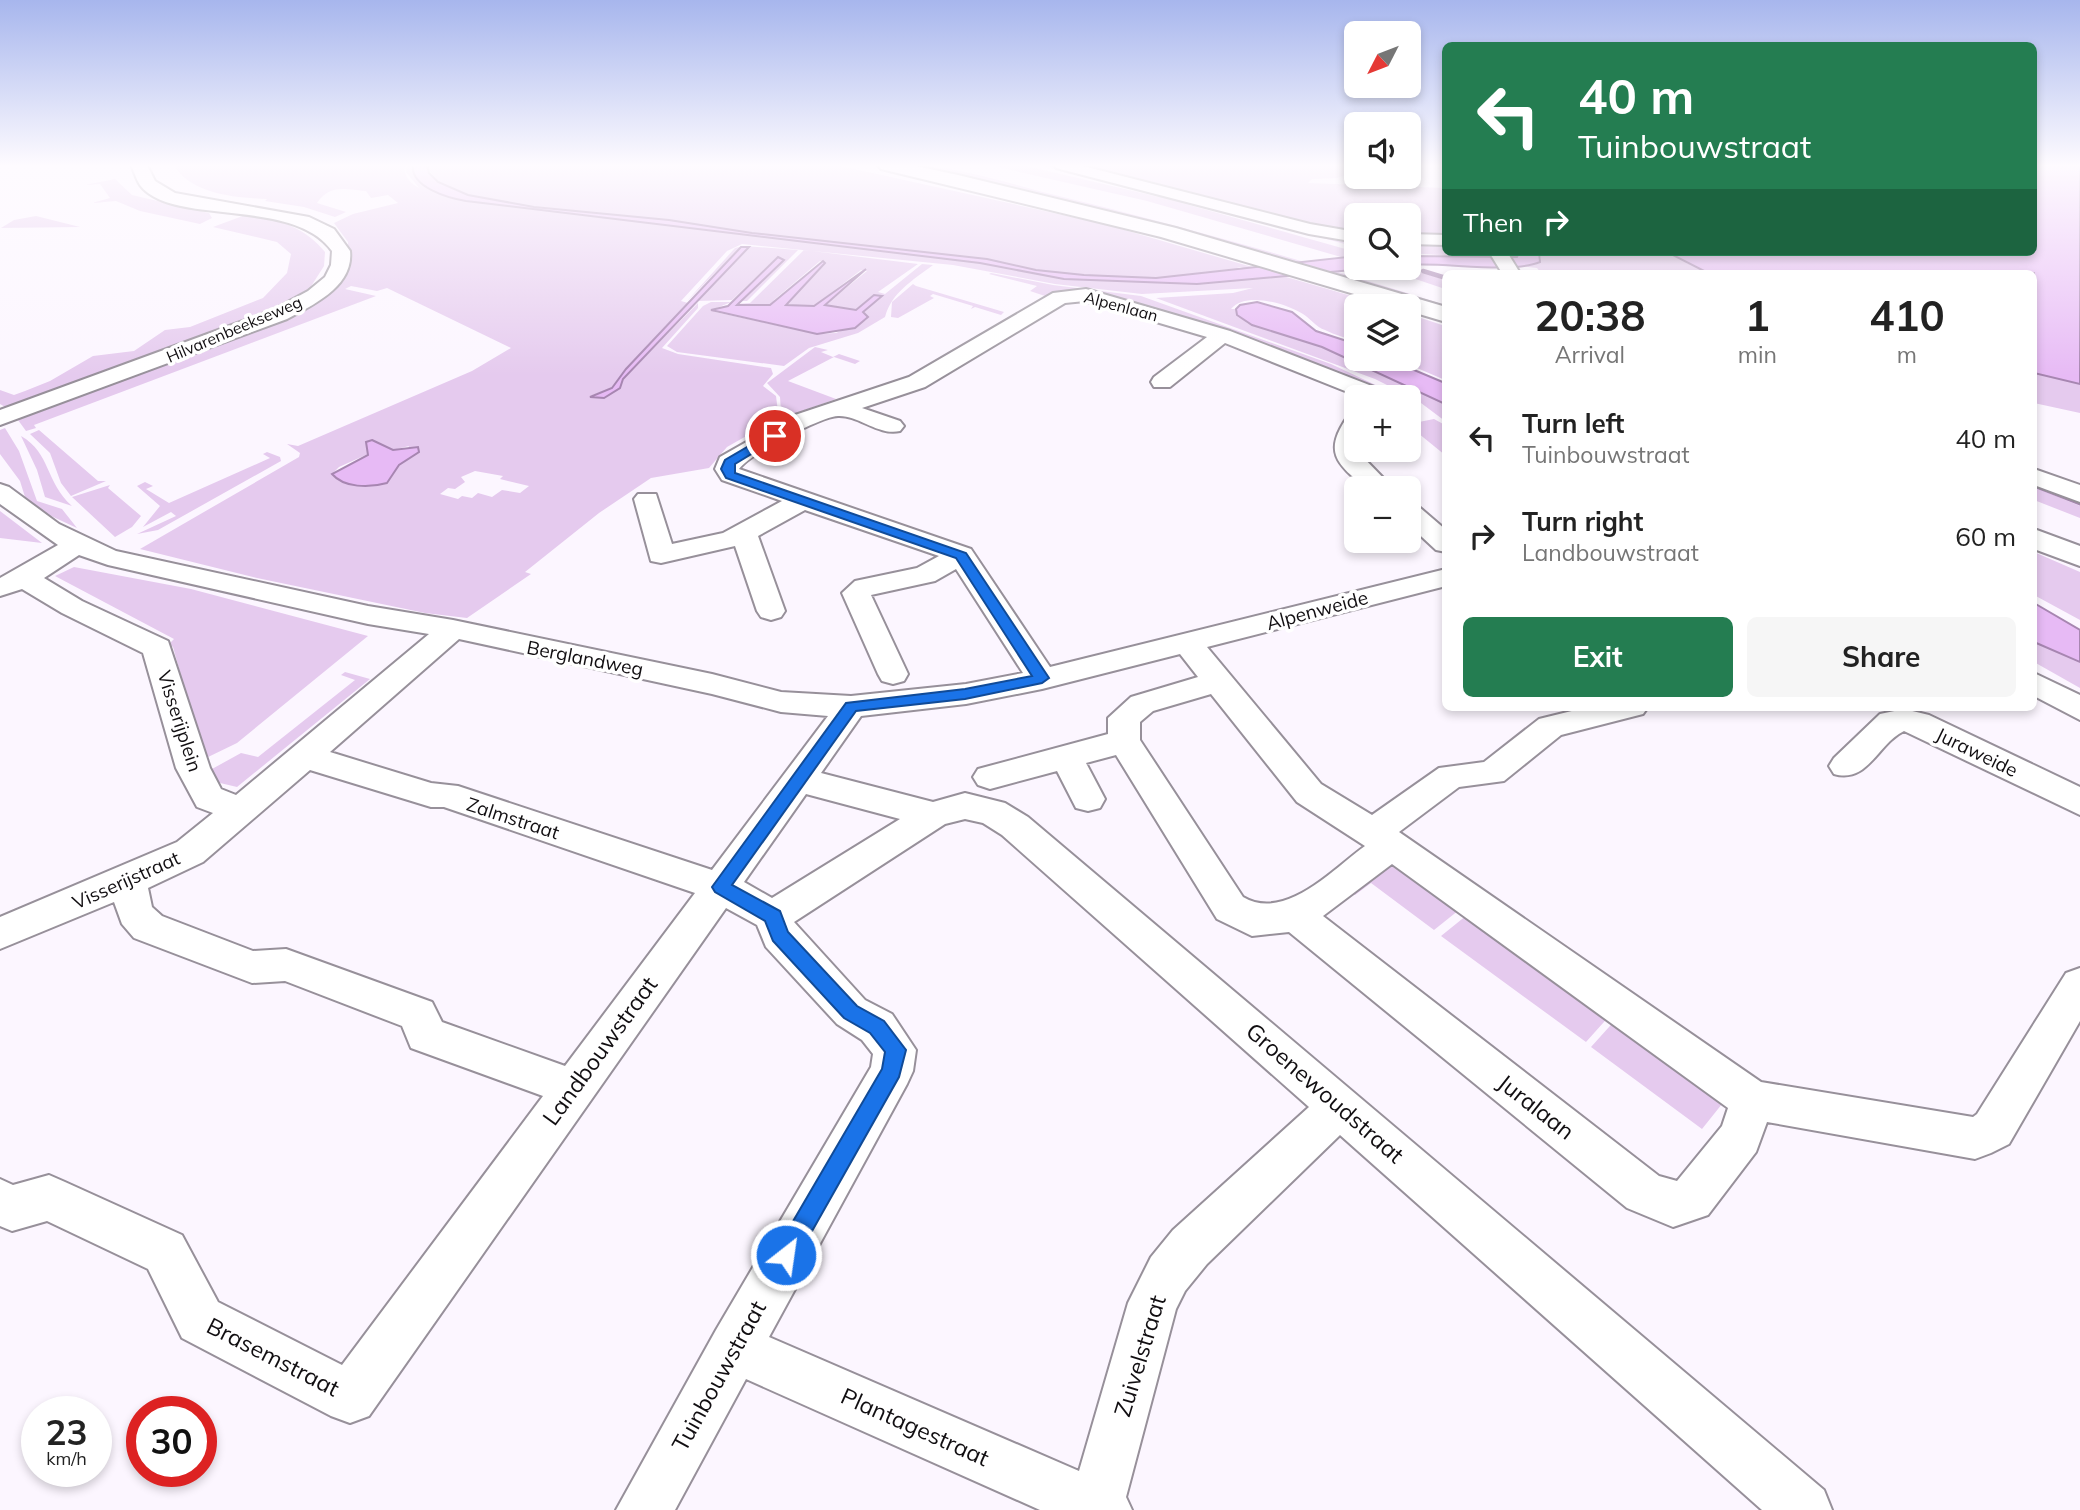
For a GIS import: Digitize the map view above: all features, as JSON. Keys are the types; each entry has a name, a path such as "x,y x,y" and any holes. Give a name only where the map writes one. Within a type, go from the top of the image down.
{"highway":[{"path":"1181,235 1442,314"},
{"path":"1235,235 1442,297"},
{"path":"2037,513 2080,530"},
{"path":"2037,539 2080,557"}],"street":[{"name":"Hilvarenbeekseweg","path":"0,418 271,317 328,284 340,268 342,253 338,243 328,235"},
{"path":"1421,239 1442,240"},
{"name":"Alpenlaan","path":"961,555 731,475 727,469 730,462 800,421 917,382 1060,297 1072,294 1086,295 1223,335 1348,385"},
{"path":"1162,382 1223,335"},
{"path":"840,408 892,426"},
{"path":"1353,462 1367,476"},
{"path":"2037,477 2080,494"},
{"name":"Berglandweg","path":"0,492 50,530 77,545 108,557 368,615 453,629 712,684 781,702 851,707 965,694 1188,643"},
{"path":"647,499 662,555 718,544 744,534 802,501"},
{"path":"1421,522 1442,541"},
{"path":"744,534 771,611"},
{"path":"12,583 77,545"},
{"path":"893,674 856,593 865,587 925,575 961,555 1042,678"},
{"name":"Alpenweide","path":"1188,643 1442,578"},
{"name":"Visserijplein","path":"12,583 72,607 157,648 193,768 209,797 241,810"},
{"path":"241,810 453,629"},
{"path":"1188,643 1309,793 1382,839 1752,1100 1975,1138 1993,1129 2080,985"},
{"path":"1218,681 1142,704 1124,718 1124,741 1230,908 1252,921 1296,916 1451,776 1492,773 1550,727 1616,711"},
{"path":"2037,685 2080,709"},
{"name":"Landbouwstraat","path":"350,1397 851,707"},
{"name":"Juraweide","path":"1846,765 1891,722 1904,720 1918,723 2080,802"},
{"path":"990,777 1124,741"},
{"name":"Zalmstraat","path":"304,755 431,795 446,795 721,887"},
{"path":"1066,757 1088,799"},
{"name":"Groenewoudstraat","path":"799,780 933,815 965,806 993,813 1015,826 1804,1510"},
{"name":"Visserijstraat","path":"0,933 128,881 190,852 241,810"},
{"path":"721,887 773,916 933,815"},
{"path":"128,881 135,913 148,928 252,967 286,965 418,1014 426,1035 573,1088"},
{"name":"Tuinbouwstraat","path":"644,1510 892,1071 895,1050 877,1027 850,1012 780,936 773,916"},
{"name":"Juralaan","path":"1296,916 1643,1192 1661,1203 1683,1203 1692,1199 1740,1138 1752,1100"},
{"name":"Zuivelstraat","path":"1098,1509 1153,1303 1168,1274 1190,1247 1341,1106"},
{"name":"Brasemstraat","path":"0,1202 12,1208 49,1198 165,1252 200,1320 350,1397"},
{"name":"Plantagestraat","path":"734,1348 1098,1509"}],"shaded area":[{"path":"249,235 307,235 325,252 324,266 310,288 255,320 7,408 0,404 0,390 14,395 50,381 93,356 134,351 165,330 190,327 263,298 287,273 291,254 277,242"},
{"path":"343,235 752,235 980,263 1064,279 1197,284 1271,276 1240,267 1237,268 1245,271 1156,278 1083,275 1036,270 987,259 774,235 1143,235 1345,294 1344,337 1322,329 1303,314 1277,303 1246,301 1231,309 1236,309 1247,323 1322,347 1344,357 1344,368 1156,298 1233,293 1253,288 1142,294 1055,284 953,265 742,244 727,251 681,301 688,303 626,369 612,388 590,396 604,398 620,388 623,379 698,303 698,308 662,348 678,354 771,368 773,374 763,386 776,396 778,412 785,418 778,418 727,447 709,468 651,478 599,513 525,572 531,574 467,618 425,613 257,578 140,549 299,457 300,453 287,444 298,446 472,371 511,348 387,288 377,291 351,286 345,289 376,296 34,425 36,428 26,431 18,420 117,383 314,296 348,254 348,242","holes":["377,442 393,450 409,446 387,483 351,484 332,474 339,467 368,454 366,446","475,471 503,476 500,479 529,486 520,493 502,490 492,497 478,493 472,498 462,496 458,499 440,494 448,488 455,489 465,482 461,477"]},
{"path":"752,235 774,235 987,259 1036,270 1156,278 1344,257 1344,271 1197,284 1064,279 980,263"},
{"path":"1197,235 1211,235 1344,274 1344,279"},
{"path":"1266,235 1297,235 1344,249 1344,257"},
{"path":"1313,235 1344,237 1344,244"},
{"path":"2037,235 2080,235 2080,384 2037,374 2037,270 1702,270 1675,256 2037,256"},
{"path":"1421,241 1442,242 1442,255 1421,254"},
{"path":"744,246 798,250 747,301 742,301 783,260 776,258 732,300 697,301 748,247 741,247 687,301 735,248"},
{"path":"741,247 749,247 623,379 620,388 604,398 590,397 612,388 626,369"},
{"path":"804,250 918,264 878,292 885,294 922,264 933,265 898,294 885,317 858,333 809,348 784,366 677,352 667,346 703,306 711,302 731,302 712,310 715,312 817,334 836,333 866,320 868,317 862,312 881,296 874,295 855,310 825,305 867,271 861,270 814,306 781,304 825,263 820,261 774,300 772,305 736,304 750,303"},
{"path":"1421,256 1539,256 1540,262 1512,267 1421,265"},
{"path":"1454,256 1496,256 1498,259"},
{"path":"1540,256 1675,256 1702,270 1539,270 1519,266 1536,264 1541,259"},
{"path":"778,257 784,260 737,305 770,305 823,261 825,263 786,305 814,306 866,269 825,305 856,310 874,295 882,296 863,312 868,317 855,328 817,334 711,310 728,306"},
{"path":"1421,272 1442,279 1442,288 1418,280 1421,280"},
{"path":"989,274 1141,296 1331,364 1376,385 1345,385 1092,293 1051,298 1030,291 1037,286"},
{"path":"1347,280 1364,280 1410,294 1394,294"},
{"path":"913,284 1004,312 1001,315 975,307 971,309 973,306 933,294 930,296 934,298 898,318 891,317 892,302"},
{"path":"1421,298 1442,304 1442,308 1421,302"},
{"path":"1257,302 1292,312 1316,331 1344,340 1344,357 1322,347 1252,325 1237,315 1236,309 1240,305"},
{"path":"1421,318 1442,325 1442,379 1421,370"},
{"path":"815,347 828,350 821,352 833,357 839,354 860,361 855,364 834,357 788,381 836,399 788,416 781,412 780,397 767,383"},
{"path":"1353,371 1374,371 1405,385 1387,385"},
{"path":"1374,371 1416,371 1442,382 1442,403 1421,393 1421,385 1404,385"},
{"path":"2037,374 2080,384 2080,413 2037,404"},
{"path":"1421,393 1442,402 1442,419 1421,403"},
{"path":"1434,419 1442,423 1442,453 1421,436 1421,422"},
{"path":"5,428 19,451 37,501 62,509 77,528 49,515 25,497 20,481 0,454 0,430"},
{"path":"39,430 98,481 106,481 71,496 61,483 50,453 30,434"},
{"path":"21,436 38,451 63,497 72,506 45,497 37,470"},
{"path":"372,440 393,450 418,447 419,452 399,465 387,483 357,486 343,482 332,474 368,455 366,442"},
{"path":"267,452 280,457 281,461 158,530 137,534 176,516 171,512 143,527 160,506 137,486 145,482 153,486 146,489 169,503 270,458 263,454"},
{"path":"110,485 108,488 141,516 132,527 115,537 72,497"},
{"path":"2037,488 2080,506 2080,518 2037,501"},
{"path":"0,511 42,543 0,538"},
{"path":"2037,553 2080,572 2080,620 2037,597"},
{"path":"74,567 191,589 368,636 237,743 204,759 173,647 169,644 174,639 55,576"},
{"path":"2037,605 2080,630 2080,662 2037,643"},
{"path":"2037,643 2080,662 2080,688 2037,664"},
{"path":"345,672 370,679 237,787 216,782 212,769 241,753 258,757 355,680 341,675"},
{"path":"1392,857 1464,906 1434,930 1371,883 1355,895 1349,890"},
{"path":"1472,911 1612,1013 1586,1042 1441,936"},
{"path":"1618,1017 1722,1095 1722,1104 1702,1129 1591,1047"}],"waterway":[{"path":"1423,271 1442,277"},
{"path":"2037,486 2080,503"}],"route":[{"path":"775,436 730,462 727,469 731,475 961,555 1042,678 965,694 851,707 721,887 773,916 780,936 850,1012 877,1027 895,1050 892,1071 786,1255"}]}
